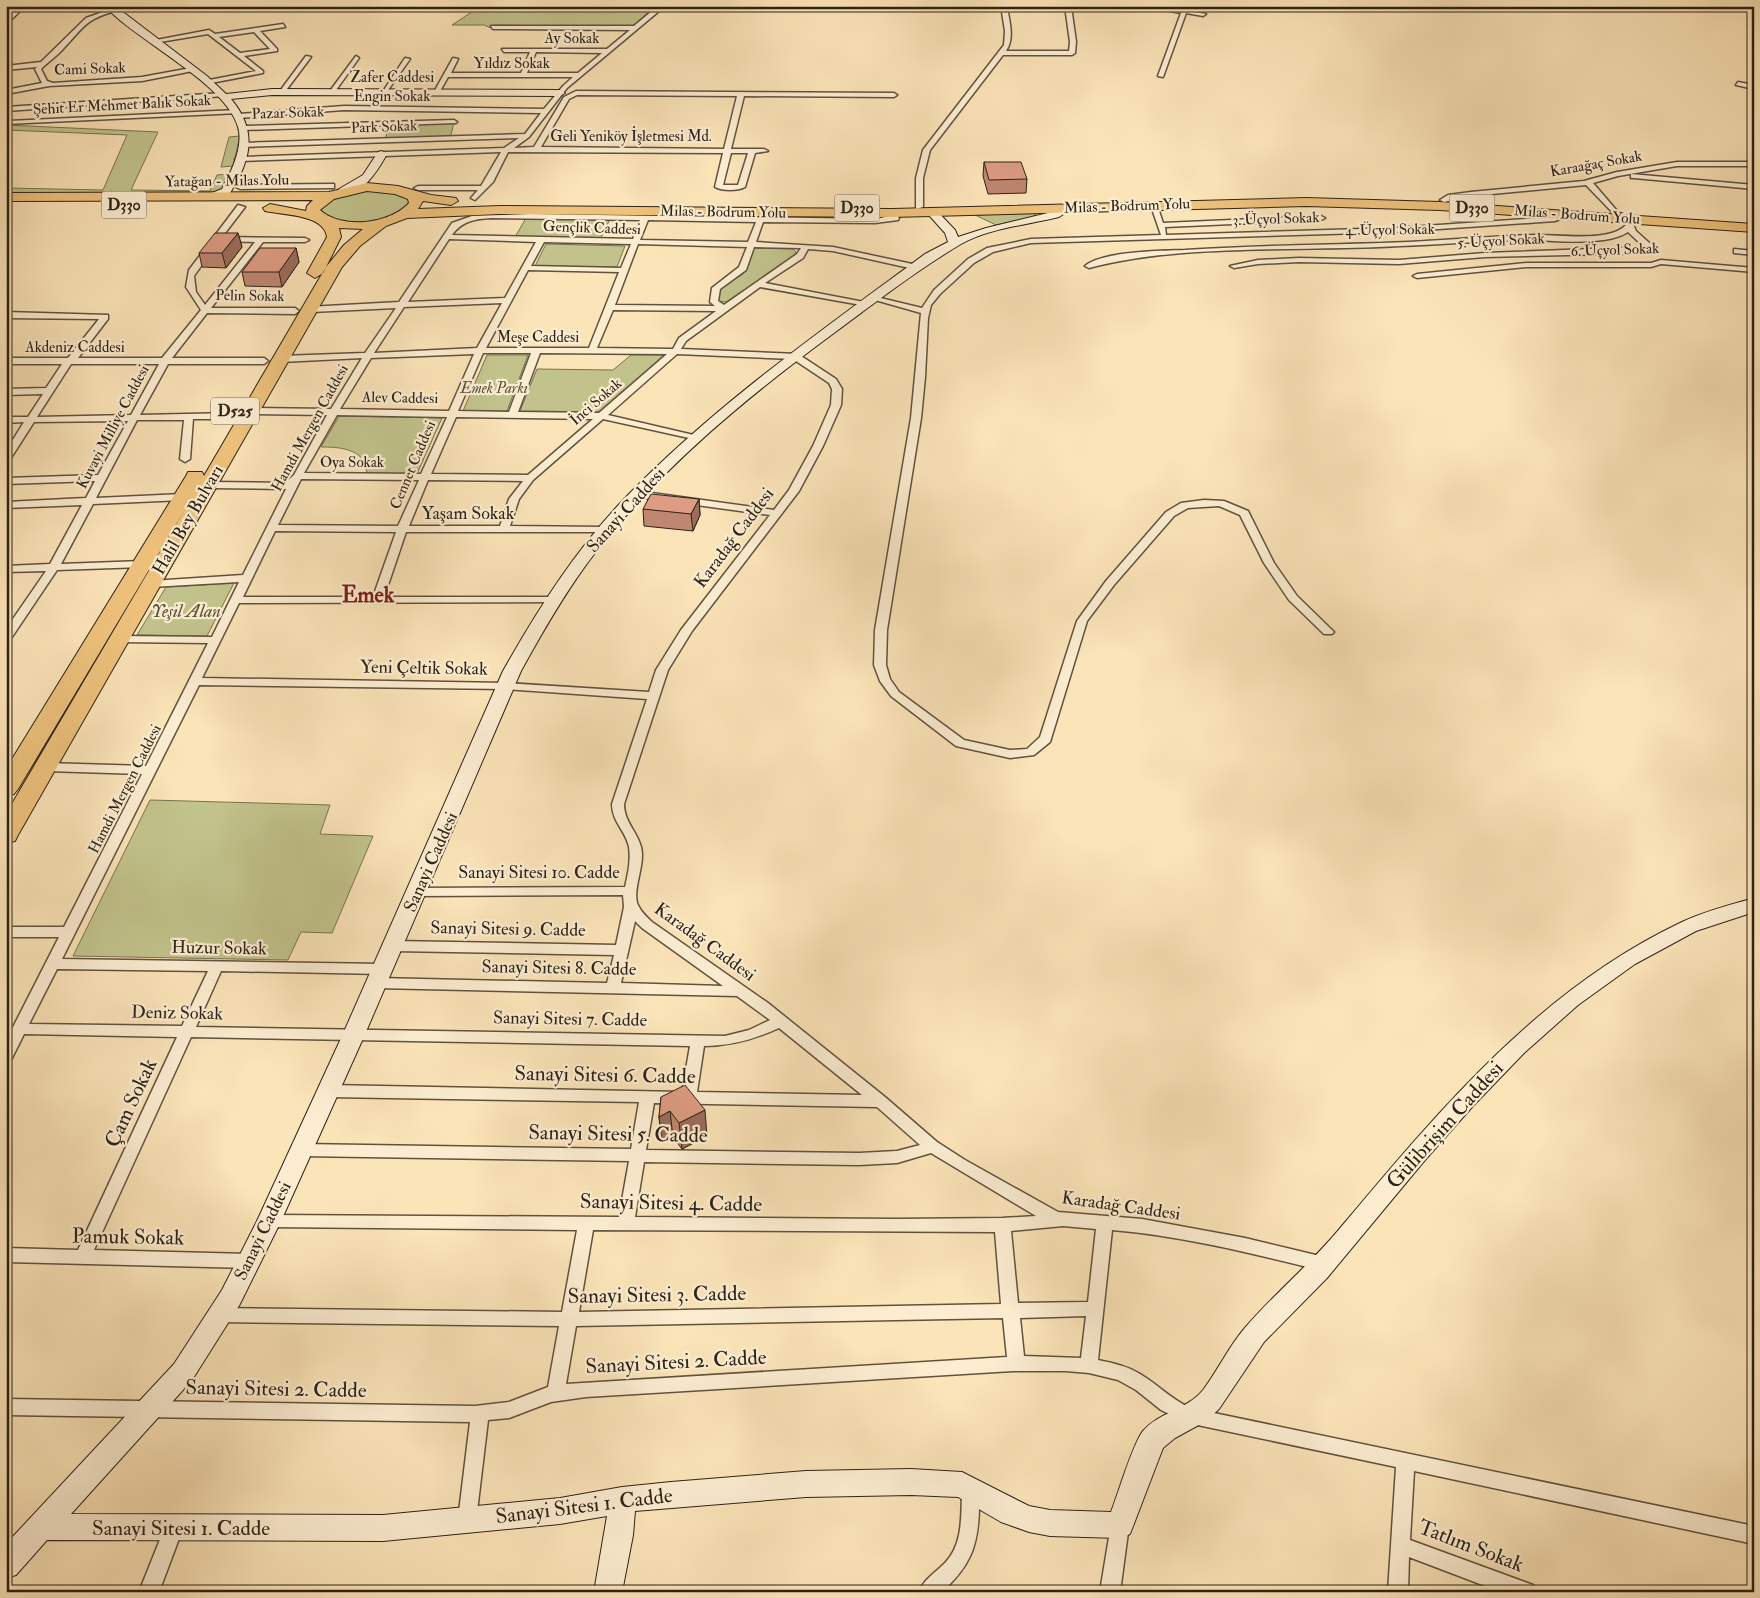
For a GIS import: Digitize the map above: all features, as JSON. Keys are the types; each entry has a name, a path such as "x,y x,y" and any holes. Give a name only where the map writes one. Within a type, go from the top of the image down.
{"highway":[{"name":"Yatağan - Milas Yolu","path":"6,197 208,198 255,197 385,188 413,190"},
{"path":"406,214 416,203 413,190"},
{"name":"D330","path":"413,190 440,200 500,206"},
{"path":"320,219 313,212 314,206 334,191"},
{"name":"Milas - Bodrum Yolu","path":"500,206 892,213 925,209 1255,196 1444,200 1754,222"},
{"name":"Milas - Bodrum Yolu","path":"500,206 1058,209 1271,202 1355,202 1570,214 1628,222 1754,228"},
{"name":"Yatağan - Milas Yolu","path":"6,204 241,207"},
{"path":"241,207 275,208 349,225 381,222 406,214 500,206"},
{"path":"241,207 283,212 312,223 323,230 332,257 373,236 405,224 500,206"},
{"name":"D525","path":"320,219 333,230 332,257"},
{"name":"D525","path":"332,257 381,222"},
{"name":"Halil Bey Bulvarı","path":"6,835 120,639 147,574 183,497 232,416 273,360 332,257"},
{"name":"Halil Bey Bulvarı","path":"6,789 13,767 208,485 251,411 273,360"}],"street":[{"path":"475,198 490,180 506,150 527,136 560,93 662,6"},
{"path":"768,6 818,6"},
{"path":"954,244 951,232 925,209 919,179 927,150 1007,45 1008,30 1004,6"},
{"path":"1002,53 1072,53 1073,42 1068,6"},
{"path":"1146,6 1203,14"},
{"path":"112,8 224,96 238,114 244,128 236,172 226,191 208,198"},
{"name":"Cami Sokak","path":"112,8 82,22 63,46 43,64 38,71 44,82 49,84 142,79 191,70"},
{"path":"6,10 18,10 9,20"},
{"path":"1161,76 1184,12"},
{"path":"214,36 283,26"},
{"path":"493,27 634,28"},
{"path":"238,55 276,49 256,30"},
{"path":"154,41 209,32 261,72 206,82"},
{"name":"Ay Sokak","path":"504,50 609,51"},
{"name":"Ay Sokak","path":"524,75 534,50"},
{"path":"282,92 308,57"},
{"path":"332,92 356,58"},
{"path":"384,92 407,59"},
{"path":"436,108 446,75 456,59"},
{"path":"6,68 43,64"},
{"name":"Yıldız Sokak","path":"446,75 579,75"},
{"path":"140,87 142,79"},
{"path":"6,92 49,84"},
{"path":"1738,84 1754,87"},
{"name":"Zafer Caddesi","path":"224,96 282,92 560,93"},
{"name":"Geli Yeniköy İşletmesi Md.","path":"536,149 562,104 573,94 894,95"},
{"name":"Geli Yeniköy İşletmesi Md.","path":"740,94 719,187 741,187 752,151"},
{"path":"6,109 118,102 136,98 224,96"},
{"path":"113,119 118,102"},
{"path":"362,124 368,108"},
{"name":"Engin Sokak","path":"238,114 368,108 546,111"},
{"path":"450,139 457,108"},
{"name":"Şehit Er Mehmet Balık Sokak","path":"9,123 238,114"},
{"name":"Pazar Sokak","path":"244,128 454,122"},
{"path":"384,141 389,123"},
{"name":"Park Sokak","path":"242,145 527,136"},
{"path":"398,153 403,140"},
{"name":"Geli Yeniköy İşletmesi Md.","path":"239,159 536,149 764,151"},
{"path":"240,187 334,191 362,184 370,176 382,154"},
{"name":"Karaağaç Sokak","path":"1444,200 1465,195 1588,182 1617,174 1690,163 1754,164"},
{"path":"236,172 240,187 244,192 255,197"},
{"path":"1617,174 1754,187"},
{"path":"370,176 371,183 385,188"},
{"path":"1588,182 1614,212"},
{"path":"413,190 482,188"},
{"path":"1153,205 1164,236"},
{"path":"205,310 192,292 188,281 193,270 241,207"},
{"name":"Sanayi Caddesi","path":"6,1565 183,1372 220,1315 250,1261 329,1091 520,657 555,600 603,530 695,438 746,393 914,267 934,253 954,244 1006,226 1055,215 1059,213 1058,209"},
{"name":"Hamdi Mergen Caddesi","path":"6,1056 54,964 298,476 333,412 368,355 446,237 458,223 480,218 530,216 884,220 895,218 892,213"},
{"name":"3. Üçyol Sokak","path":"925,311 937,292 965,265 984,253 1031,241 1395,230 1555,219 1570,214"},
{"path":"592,351 645,218"},
{"path":"1160,225 1321,218"},
{"path":"724,309 714,302 716,288 741,270 760,220"},
{"path":"1628,222 1650,249 1658,255 1661,262"},
{"name":"4. Üçyol Sokak","path":"1089,266 1124,258 1252,247 1389,245 1506,238 1600,237 1626,231 1628,222"},
{"name":"Gençlik Caddesi","path":"446,237 806,246 833,249 914,267"},
{"path":"218,239 305,240"},
{"name":"Kuvayi Milliye Caddesi","path":"6,638 10,627 53,568 165,361 260,240"},
{"name":"Cennet Caddesi","path":"378,600 402,529 480,351 541,240"},
{"name":"İnci Sokak","path":"504,529 514,499 530,478 676,351 682,340 783,266 795,260 806,246"},
{"name":"5. Üçyol Sokak","path":"1234,266 1253,262 1298,260 1399,262 1484,255 1650,249"},
{"path":"1737,251 1754,253"},
{"name":"6. Üçyol Sokak","path":"1417,276 1527,266 1651,265 1661,262 1754,270"},
{"path":"526,268 624,270"},
{"path":"758,284 925,311 916,418 881,630 880,665 884,679 895,694 940,730 960,743 1010,754 1030,752 1046,739 1082,621 1110,583 1170,514 1185,505 1220,503 1244,513 1269,563 1293,598 1328,632"},
{"name":"Pelin Sokak","path":"205,310 303,310 508,300"},
{"path":"609,307 724,309"},
{"path":"6,315 105,317 70,361 6,459"},
{"name":"Meşe Caddesi","path":"273,360 480,351 676,351 795,356"},
{"path":"512,415 536,351"},
{"name":"Karadağ Caddesi","path":"795,356 833,381 838,388 837,398 810,462 777,513 679,641 662,670 618,804 618,813 621,821 635,846 636,865 629,898 630,907 647,925 741,991 781,1022 880,1101 932,1146 1044,1213 1073,1221 1142,1226 1245,1245 1324,1264"},
{"name":"Akdeniz Caddesi","path":"6,361 273,360"},
{"path":"6,392 49,392"},
{"name":"Alev Caddesi","path":"251,411 602,416 695,438"},
{"path":"6,420 232,416"},
{"name":"Halil Bey Bulvarı","path":"185,459 189,417"},
{"name":"Oya Sokak","path":"208,485 288,486 298,476 530,478"},
{"path":"6,481 103,478"},
{"path":"637,494 777,513"},
{"path":"6,505 183,497"},
{"name":"Yaşam Sokak","path":"272,528 603,530"},
{"path":"6,569 53,568 247,578"},
{"path":"236,600 555,600"},
{"path":"120,639 216,640"},
{"name":"Yeni Çeltik Sokak","path":"195,681 506,686 653,696"},
{"path":"46,767 151,770"},
{"name":"Sanayi Sitesi 10. Cadde","path":"417,892 631,891"},
{"name":"Gülibrişim Caddesi","path":"1194,1416 1210,1401 1233,1364 1259,1330 1324,1264 1432,1136 1515,1049 1556,1013 1609,971 1660,940 1707,919 1754,905"},
{"path":"613,988 630,907"},
{"path":"6,932 70,932"},
{"name":"Sanayi Sitesi 9. Cadde","path":"393,946 621,950"},
{"name":"Huzur Sokak","path":"54,964 217,966 380,976"},
{"name":"Çam Sokak","path":"83,1257 217,966"},
{"name":"Sanayi Sitesi 8. Cadde","path":"380,976 613,988 741,991"},
{"name":"Sanayi Sitesi 7. Cadde","path":"354,1034 698,1040 740,1038 781,1022"},
{"path":"6,1046 20,1029"},
{"name":"Deniz Sokak","path":"20,1029 354,1034"},
{"path":"689,1097 698,1040"},
{"name":"Sanayi Sitesi 6. Cadde","path":"329,1091 880,1101"},
{"path":"626,1224 647,1097"},
{"name":"Sanayi Sitesi 5. Cadde","path":"301,1150 875,1158 920,1153 932,1146"},
{"name":"Sanayi Sitesi 4. Cadde","path":"269,1221 1002,1225 1073,1221"},
{"path":"1089,1366 1105,1223"},
{"path":"556,1393 586,1224"},
{"path":"1002,1225 1016,1365"},
{"name":"Pamuk Sokak","path":"6,1255 250,1261"},
{"name":"Sanayi Sitesi 3. Cadde","path":"220,1315 569,1319 1095,1309"},
{"name":"Sanayi Sitesi 2. Cadde","path":"6,1407 480,1414 509,1410 556,1393 596,1388 1016,1365 1089,1366 1129,1375 1141,1381 1160,1401 1174,1410 1194,1416 1754,1535"},
{"path":"468,1520 480,1414"},
{"path":"1110,1592 1120,1525 1152,1440 1160,1431 1194,1416"},
{"path":"1398,1592 1405,1460"},
{"name":"Sanayi Sitesi 1. Cadde","path":"39,1527 383,1528 560,1511 622,1500 861,1482 952,1483 971,1488 1011,1513 1029,1519 1050,1523 1120,1525"},
{"path":"928,1592 949,1574 963,1557 969,1541 971,1488"},
{"path":"608,1592 619,1535 622,1500"},
{"path":"149,1592 174,1528"},
{"name":"Tatlım Sokak","path":"1400,1545 1526,1592"}],"green space":[{"path":"481,6 615,9 616,6 655,6 632,27 494,25 491,28 484,25 452,25"},
{"path":"454,122 450,139 385,141 389,123"},
{"path":"6,125 158,132 131,190 210,191 217,175 230,174 223,191 208,196 6,194 6,188 103,190 127,135 6,130"},
{"path":"240,136 233,166 221,167 229,137"},
{"path":"359,191 393,192 406,197 410,202 408,208 398,213 365,222 343,221 321,213 320,208 332,198"},
{"path":"1032,212 1037,216 996,225 975,215"},
{"path":"526,218 610,219 600,240 515,237"},
{"path":"546,244 625,246 617,267 535,266"},
{"path":"754,248 793,249 796,252 794,256 726,302 718,301 720,288 743,274"},
{"name":"Emek Parkı","path":"487,355 528,355 507,411 463,411"},
{"path":"631,355 666,355 600,412 520,411 537,369 613,370"},
{"path":"339,416 442,418 417,474 367,473 365,462 351,451 340,448 321,447"},
{"name":"Yeşil Alan","path":"234,583 207,636 137,635 166,587"},
{"path":"150,800 330,805 320,834 373,836 332,933 301,932 288,960 73,956"}],"building":[{"path":"984,162 1021,162 1027,179 989,180"},
{"path":"215,233 238,233 222,253 199,253"},
{"path":"260,248 296,248 279,272 242,272"},
{"path":"651,494 699,499 691,514 643,509"},
{"path":"685,1085 705,1110 679,1123 670,1111 659,1117 661,1097"}],"district":[{"name":"Emek","path":"368,595"}]}
